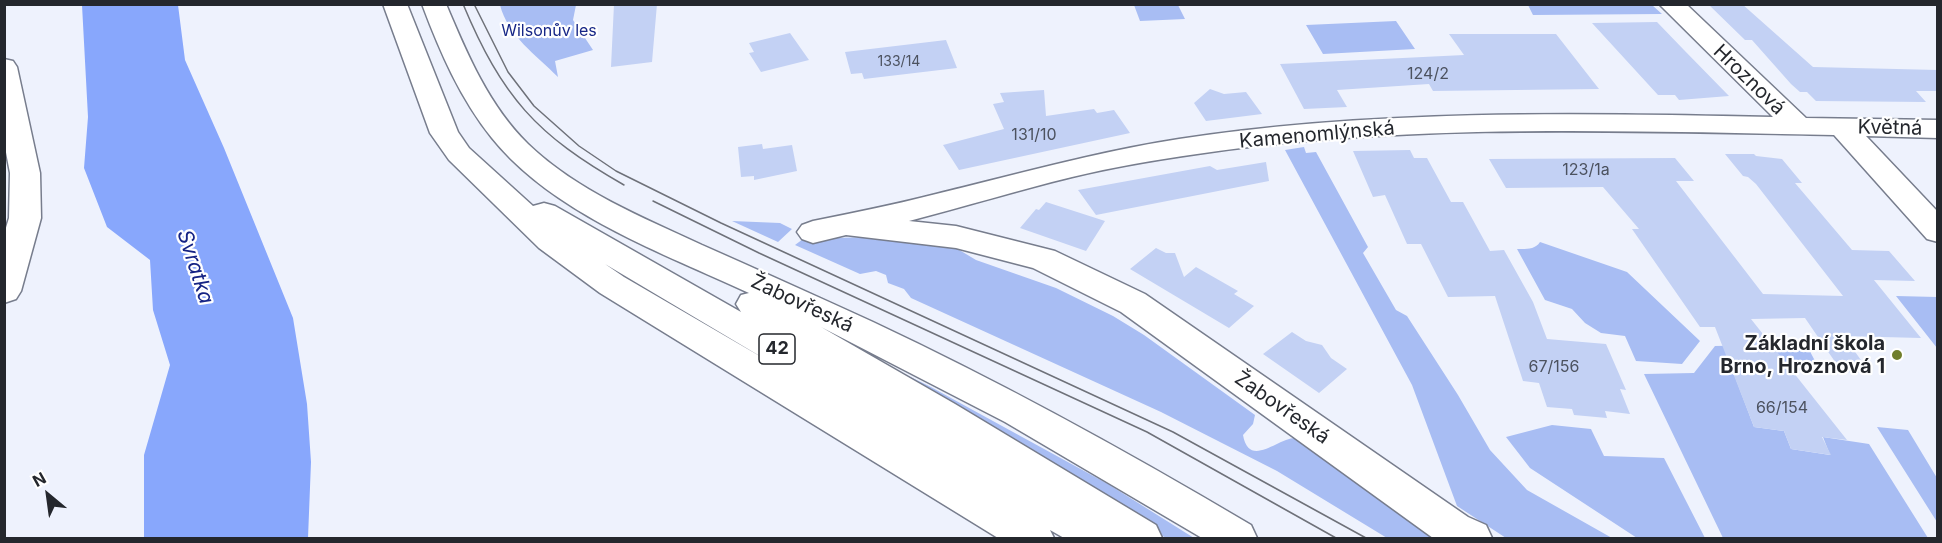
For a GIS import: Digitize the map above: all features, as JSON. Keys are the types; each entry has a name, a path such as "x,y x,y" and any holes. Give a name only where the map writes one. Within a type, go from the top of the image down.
{"main road":[{"name":"42","path":"395,4 444,133 459,154 550,240 612,285 1033,538"},
{"name":"Žabovřeská","path":"434,4 482,108 500,132 544,172 576,194 630,224 887,344 1026,417 1164,494 1236,538"},
{"name":"Hroznová","path":"1671,4 1797,125 1842,127"},
{"path":"4,67 25,173 25,218 4,291"},
{"name":"Kamenomlýnská","path":"829,228 902,214 1073,168 1212,143 1355,130 1510,123 1797,125"},
{"path":"1842,127 1938,232"},
{"name":"Květná","path":"1842,127 1938,129"},
{"name":"42","path":"459,154 549,216 1100,538"},
{"name":"42","path":"630,224 656,251 805,332 1000,449 1141,538"},
{"name":"Žabovřeská","path":"829,228 956,237 1043,259 1133,303 1453,530 1471,538"}],"green space":[{"name":"Wilsonův les","path":"500,5 576,5 573,20 593,50 555,61 558,77 516,36"},
{"path":"1134,5 1178,5 1185,19 1140,21"},
{"path":"1528,5 1652,5 1662,14 1533,15"},
{"path":"1396,21 1415,49 1323,54 1306,25"},
{"path":"1304,147 1306,153 1316,152 1368,247 1363,253 1396,310 1407,316 1490,450 1527,490 1612,538 1506,538 1457,506 1412,385 1285,150"},
{"path":"732,221 780,223 792,229 778,242"},
{"path":"868,237 956,248 976,260 1056,288 1113,316 1144,335 1255,415 1253,424 1243,435 1246,445 1251,450 1258,451 1295,438 1446,538 1387,538 1277,471 1161,412 911,298 904,289 888,283 886,275 876,271 860,274 795,245 803,239"},
{"path":"1540,242 1627,272 1700,341 1682,364 1636,361 1625,336 1601,333 1585,323 1572,309 1545,300 1517,249 1533,248"},
{"path":"1896,296 1937,297 1937,348"},
{"path":"1806,344 1822,374 1729,361 1754,427 1784,431 1791,449 1830,455 1823,437 1869,444 1928,538 1723,538 1644,374 1694,373 1715,346"},
{"path":"894,369 1108,484 1194,538 1166,538"},
{"path":"1552,425 1591,429 1604,456 1664,458 1705,538 1637,538 1530,468 1506,437"},
{"path":"1877,427 1908,430 1937,478 1937,522"}],"water":[{"name":"Svratka","path":"82,5 178,5 185,60 224,148 293,318 307,404 311,462 308,538 144,538 144,455 170,365 153,310 150,260 107,227 84,168 88,117"}],"building":[{"path":"614,4 657,4 652,62 611,67"},
{"path":"1708,4 1742,4 1813,67 1938,70 1938,91 1916,91 1926,102 1816,101 1807,92 1800,92 1791,84 1752,40 1745,40"},
{"path":"1657,22 1729,96 1679,100 1675,95 1658,95 1592,23"},
{"path":"790,33 809,60 761,72 749,53 754,52 749,43"},
{"path":"1449,34 1556,34 1599,89 1433,91 1429,84 1337,90 1347,107 1304,109 1280,64 1464,55"},
{"path":"946,40 957,68 864,79 862,73 851,74 845,52"},
{"path":"1210,89 1224,94 1246,92 1262,114 1206,121 1194,103"},
{"path":"1044,90 1046,116 1094,109 1097,113 1114,110 1130,133 959,170 943,145 1004,129 993,104 1004,102 1000,93"},
{"path":"762,144 763,149 792,145 797,171 754,180 754,176 741,177 738,147"},
{"path":"1410,150 1414,158 1427,158 1451,202 1463,202 1490,251 1504,250 1533,302 1547,339 1606,344 1626,390 1620,389 1630,414 1605,411 1607,418 1574,415 1572,409 1547,407 1539,383 1523,381 1495,296 1448,297 1421,244 1407,244 1385,195 1373,197 1353,151"},
{"path":"1725,154 1754,154 1782,159 1802,183 1795,183 1852,250 1889,251 1915,281 1874,280 1921,338 1844,336 1870,373 1842,372 1805,318 1751,319 1847,440 1822,437 1831,455 1791,449 1784,431 1754,427 1715,327 1700,327 1632,229 1639,229 1603,187 1506,188 1489,159 1675,158 1694,181 1676,181 1763,294 1843,296 1756,184 1743,176"},
{"path":"1266,162 1269,181 1096,215 1078,190 1210,166 1217,170"},
{"path":"1046,202 1105,221 1086,251 1020,228 1036,209 1039,210"},
{"path":"1156,248 1166,253 1175,253 1184,277 1196,267 1238,291 1234,294 1254,306 1229,328 1130,269"},
{"path":"1292,332 1306,341 1322,345 1331,358 1347,369 1319,393 1263,354"}],"tram line":[{"path":"463,4 492,64 525,111 567,149 624,185"},
{"path":"474,4 508,72 534,106 579,146 616,171 721,223 1173,432 1366,538"},
{"path":"653,201 759,253 1147,432 1336,538"}],"place":[{"name":"Základní škola Brno, Hroznová 1","path":"1897,355"}]}
